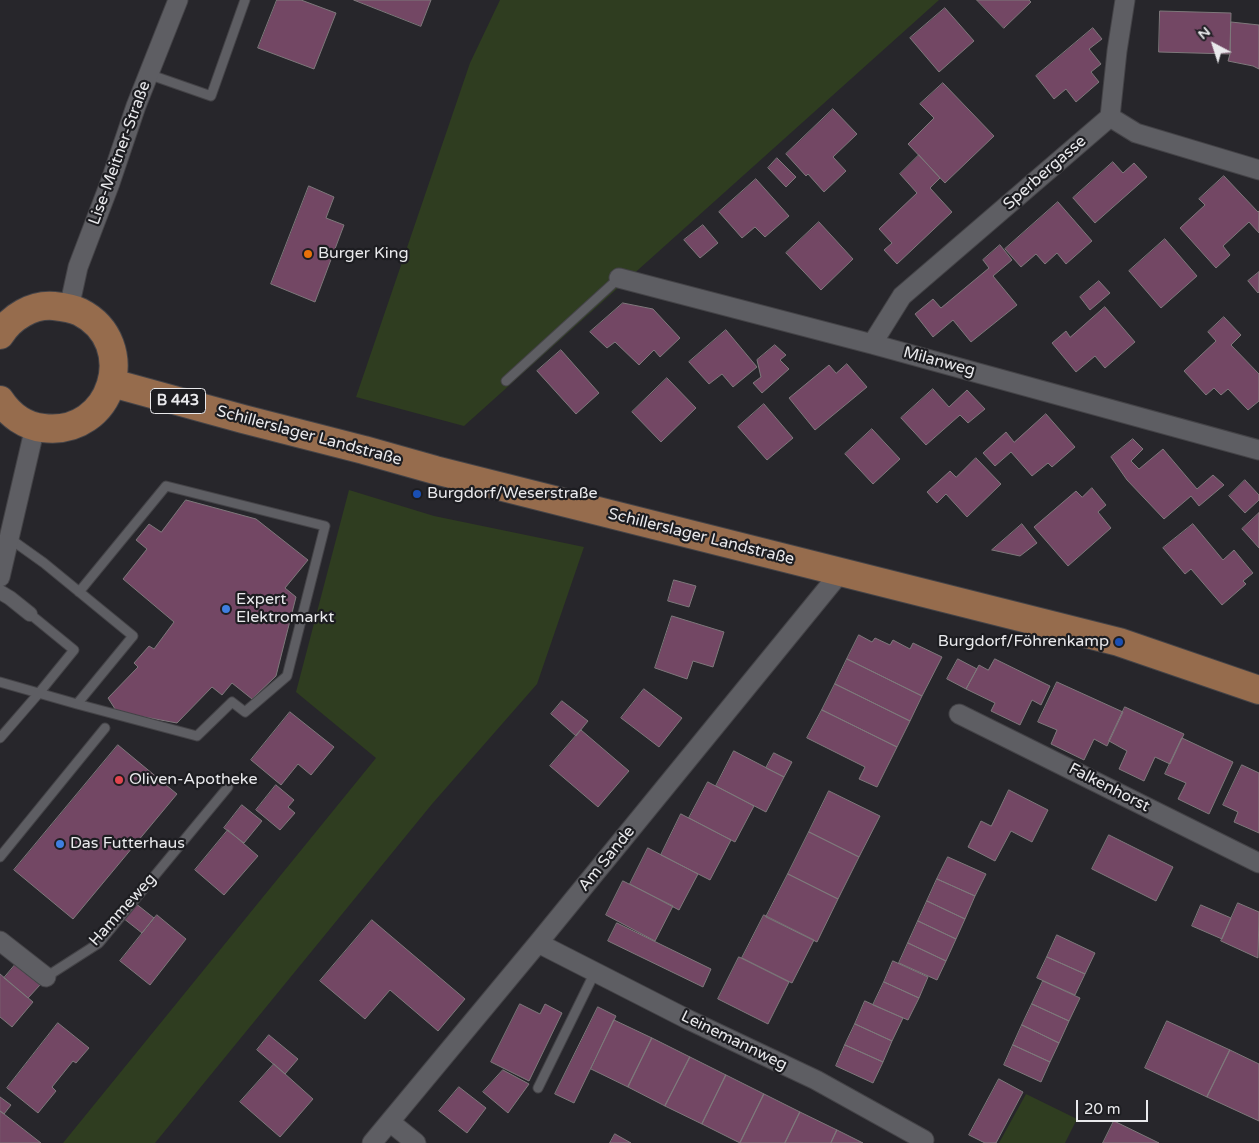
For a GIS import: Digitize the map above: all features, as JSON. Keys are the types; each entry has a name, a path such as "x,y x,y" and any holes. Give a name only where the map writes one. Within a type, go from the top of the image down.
{"main road":[{"path":"0,335 4,328 17,316 32,309 48,306 69,308 80,312 94,322 105,334 112,350 114,366 112,383 104,401 91,416 74,426 55,430 35,427 19,420 5,408 0,400"},
{"name":"Schillerslager Landstraße","path":"112,383 435,470 1119,642 1259,690"}],"street":[{"name":"Lise-Meitner-Straße","path":"69,308 78,267 110,183 136,106 178,0"},
{"path":"1126,0 1117,51 1110,117 1136,133 1259,170"},
{"name":"Sperbergasse","path":"872,344 902,296 1110,117"},
{"name":"Milanweg","path":"619,278 872,344 1259,450"},
{"path":"0,577 35,427"},
{"name":"Am Sande","path":"372,1143 840,573"},
{"path":"0,592 30,614"},
{"name":"Falkenhorst","path":"959,714 1259,864"},
{"name":"Hammeweg","path":"0,941 46,977"},
{"name":"Leinemannweg","path":"538,943 689,1020 816,1080 924,1140 923,1143"},
{"path":"390,1122 416,1143"}],"lane":[{"path":"148,74 211,96 245,0"},
{"path":"506,381 619,278"},
{"path":"0,682 197,736 232,702 244,712 287,676 325,526 166,486 79,592"},
{"path":"9,538 44,563 133,636 77,704"},
{"path":"0,738 74,650 30,614"},
{"path":"0,856 105,728"},
{"name":"Hammeweg","path":"46,977 99,943 228,788"},
{"path":"538,1088 595,972"}],"green space":[{"path":"500,0 939,0 464,426 356,397 470,63"},
{"path":"349,490 434,516 584,547 537,684 432,804 155,1143 63,1143 376,758 296,692"},
{"path":"1026,1094 1077,1119 1065,1143 999,1143"}],"building":[{"path":"277,0 301,0 336,13 314,69 258,48"},
{"path":"354,0 431,0 421,26"},
{"path":"977,0 1029,0 1031,2 1004,28"},
{"path":"945,8 974,41 939,72 910,38"},
{"path":"1160,11 1231,13 1230,54 1159,52"},
{"path":"1231,22 1259,25 1259,69 1228,61"},
{"path":"1093,28 1102,39 1089,49 1101,64 1091,72 1099,82 1076,102 1066,89 1054,99 1036,76"},
{"path":"943,83 994,136 945,183 908,144 934,118 920,104"},
{"path":"833,109 857,134 833,157 846,171 824,192 786,154"},
{"path":"919,155 940,178 930,188 952,212 897,264 884,250 892,243 879,229 917,193 900,174"},
{"path":"777,158 796,177 786,187 768,168"},
{"path":"1113,162 1123,173 1134,163 1147,177 1095,223 1073,198"},
{"path":"1224,176 1259,211 1259,233 1249,222 1223,246 1230,255 1216,268 1180,228 1205,205 1199,199"},
{"path":"756,179 789,216 765,237 755,227 742,238 719,212"},
{"name":"Burger King","path":"309,186 334,197 326,218 344,225 315,302 271,284"},
{"path":"1058,202 1092,241 1066,264 1057,253 1045,264 1036,254 1021,267 1005,249"},
{"path":"819,222 853,259 821,290 786,253"},
{"path":"703,225 718,243 700,258 684,240"},
{"path":"1165,239 1197,276 1161,308 1129,271"},
{"path":"1000,245 1012,260 993,276 1017,305 971,342 953,320 933,337 915,314 933,299 941,308 989,268 983,260"},
{"path":"1259,272 1259,292 1258,293 1248,281"},
{"path":"1099,281 1110,293 1090,310 1080,297"},
{"path":"623,303 653,309 680,338 660,357 654,350 639,365 615,342 607,348 590,332"},
{"path":"1105,307 1135,342 1105,368 1095,356 1076,372 1052,343 1066,331 1070,337"},
{"path":"1224,317 1241,335 1231,345 1259,374 1259,401 1248,410 1228,389 1221,395 1214,388 1206,395 1184,371 1216,341 1208,332"},
{"path":"726,330 757,367 733,387 722,374 709,384 689,362"},
{"path":"775,345 786,355 780,360 789,369 762,393 753,383 761,377 757,360"},
{"path":"561,350 599,393 576,414 537,371"},
{"path":"847,364 867,387 815,430 789,398 829,365 836,373"},
{"path":"667,378 696,408 661,442 632,412"},
{"path":"933,389 949,407 967,390 985,409 968,423 960,415 926,445 901,418"},
{"path":"764,404 793,438 767,460 738,427"},
{"path":"1046,414 1075,447 1052,467 1048,463 1032,476 1011,452 995,466 983,453 1006,432 1014,442"},
{"path":"872,429 900,459 873,484 845,454"},
{"path":"1133,439 1143,449 1131,461 1139,469 1163,449 1197,489 1213,475 1224,485 1199,506 1191,496 1164,519 1127,480 1111,457"},
{"path":"976,458 1001,484 967,517 946,494 937,503 927,492 950,471 956,477"},
{"path":"1245,480 1259,495 1259,500 1245,513 1229,496"},
{"path":"1092,488 1106,505 1098,512 1111,528 1068,566 1034,527 1076,491 1082,497"},
{"name":"Expert Elektromarkt","path":"186,500 256,519 308,560 285,588 296,597 276,676 252,699 232,683 222,695 212,687 177,723 117,712 108,698 138,667 134,663 149,646 154,649 174,622 123,579 147,549 136,540 149,524 161,532"},
{"path":"1259,513 1259,548 1242,529"},
{"path":"1022,524 1037,543 1020,556 992,550"},
{"path":"1193,524 1223,560 1234,550 1253,573 1243,581 1246,584 1222,605 1191,569 1185,574 1163,548"},
{"path":"674,580 696,586 689,607 668,601"},
{"path":"672,616 724,632 713,667 693,661 687,679 655,668"},
{"path":"859,635 872,642 875,638 890,645 893,640 910,649 913,643 942,657 922,696 847,659"},
{"path":"847,659 922,696 910,721 835,684"},
{"path":"958,659 977,669 966,689 947,679"},
{"path":"995,659 1050,686 1041,705 1032,700 1020,725 991,711 995,703 966,689 979,665 988,670"},
{"path":"1057,682 1123,712 1107,746 1094,739 1084,760 1051,744 1057,730 1038,722"},
{"path":"835,684 910,721 897,747 822,710"},
{"path":"644,689 682,718 659,747 621,718"},
{"path":"562,701 588,721 576,736 551,714"},
{"path":"1125,707 1184,734 1170,764 1155,757 1144,781 1119,769 1127,751 1109,741"},
{"path":"822,710 897,747 877,787 859,779 865,767 807,738"},
{"path":"290,712 334,747 311,775 298,764 281,785 251,760"},
{"path":"581,730 629,771 598,807 550,766"},
{"path":"1182,738 1233,762 1209,814 1178,799 1186,783 1165,774"},
{"path":"118,745 177,794 73,919 14,870"},
{"path":"734,751 784,777 766,812 716,786"},
{"path":"774,753 792,762 784,777 766,768"},
{"path":"1242,765 1259,773 1259,833 1234,822 1238,812 1223,805"},
{"path":"708,782 754,806 735,842 689,818"},
{"path":"276,785 294,800 288,807 295,813 280,830 256,810"},
{"path":"1009,790 1048,810 1032,842 1011,831 995,861 968,847 981,821 991,826"},
{"path":"829,791 880,816 859,857 809,832"},
{"path":"242,805 262,821 244,843 224,828"},
{"path":"681,814 731,840 710,880 661,855"},
{"path":"228,830 258,856 224,895 195,870"},
{"path":"809,832 859,857 838,899 788,874"},
{"path":"1109,835 1173,867 1156,901 1092,869"},
{"path":"648,848 698,874 679,910 630,884"},
{"path":"948,857 986,874 975,896 937,879"},
{"path":"788,874 838,899 817,942 766,917"},
{"path":"937,879 975,896 965,919 927,901"},
{"path":"623,881 673,906 655,941 606,915"},
{"path":"927,901 965,919 956,939 918,921"},
{"path":"135,903 154,918 142,933 123,918"},
{"path":"1238,903 1259,912 1258,958 1221,941"},
{"path":"1201,905 1231,918 1222,939 1192,926"},
{"path":"157,915 186,939 150,985 120,961"},
{"path":"764,915 814,940 792,983 742,958"},
{"path":"372,920 465,999 438,1031 390,990 365,1019 320,981"},
{"path":"918,921 956,939 946,961 908,943"},
{"path":"617,923 711,969 703,987 608,941"},
{"path":"1057,935 1095,953 1085,974 1047,957"},
{"path":"908,943 946,961 937,980 899,963"},
{"path":"739,957 789,982 768,1024 718,999"},
{"path":"1047,957 1085,974 1075,995 1037,978"},
{"path":"893,961 928,977 919,998 884,982"},
{"path":"15,965 40,985 28,998 4,978"},
{"path":"0,974 33,1002 12,1027 0,1017"},
{"path":"1043,981 1080,998 1069,1021 1032,1004"},
{"path":"884,982 919,998 908,1020 873,1005"},
{"path":"865,1001 903,1018 892,1041 855,1024"},
{"path":"520,1004 540,1014 545,1004 562,1013 529,1081 491,1062"},
{"path":"1032,1004 1069,1021 1059,1043 1022,1025"},
{"path":"598,1007 616,1016 574,1103 555,1094"},
{"path":"614,1020 652,1038 628,1087 591,1069"},
{"path":"1167,1021 1230,1050 1207,1097 1145,1068"},
{"path":"58,1023 89,1048 76,1063 73,1061 52,1087 56,1091 38,1113 7,1088"},
{"path":"855,1024 892,1041 883,1062 845,1045"},
{"path":"1022,1025 1059,1043 1050,1062 1013,1045"},
{"path":"269,1035 298,1059 285,1074 257,1050"},
{"path":"652,1038 690,1057 665,1106 628,1087"},
{"path":"845,1045 883,1062 873,1083 836,1066"},
{"path":"1013,1045 1050,1062 1041,1082 1004,1065"},
{"path":"1230,1050 1259,1064 1259,1121 1207,1097"},
{"path":"690,1057 726,1075 702,1124 665,1106"},
{"path":"274,1064 313,1099 280,1137 240,1102"},
{"path":"503,1070 529,1084 508,1113 483,1092"},
{"path":"726,1075 764,1094 740,1143 702,1124"},
{"path":"999,1079 1023,1092 996,1143 985,1143 969,1135"},
{"path":"459,1087 486,1108 467,1133 439,1111"},
{"path":"764,1094 800,1112 785,1143 740,1143"},
{"path":"0,1097 11,1105 4,1114 0,1111"},
{"path":"0,1111 4,1114 41,1143 0,1143"},
{"path":"800,1112 837,1130 831,1143 785,1143"},
{"path":"1114,1121 1159,1143 1103,1143"},
{"path":"837,1130 863,1143 831,1143"},
{"path":"615,1134 631,1143 610,1143"}],"place":[{"name":"Burger King","path":"308,254"},
{"name":"Burgdorf/Weserstraße","path":"417,494"},
{"name":"Expert Elektromarkt","path":"226,609"},
{"name":"Burgdorf/Föhrenkamp","path":"1119,642"},
{"name":"Oliven-Apotheke","path":"119,780"},
{"name":"Das Futterhaus","path":"60,844"}]}
